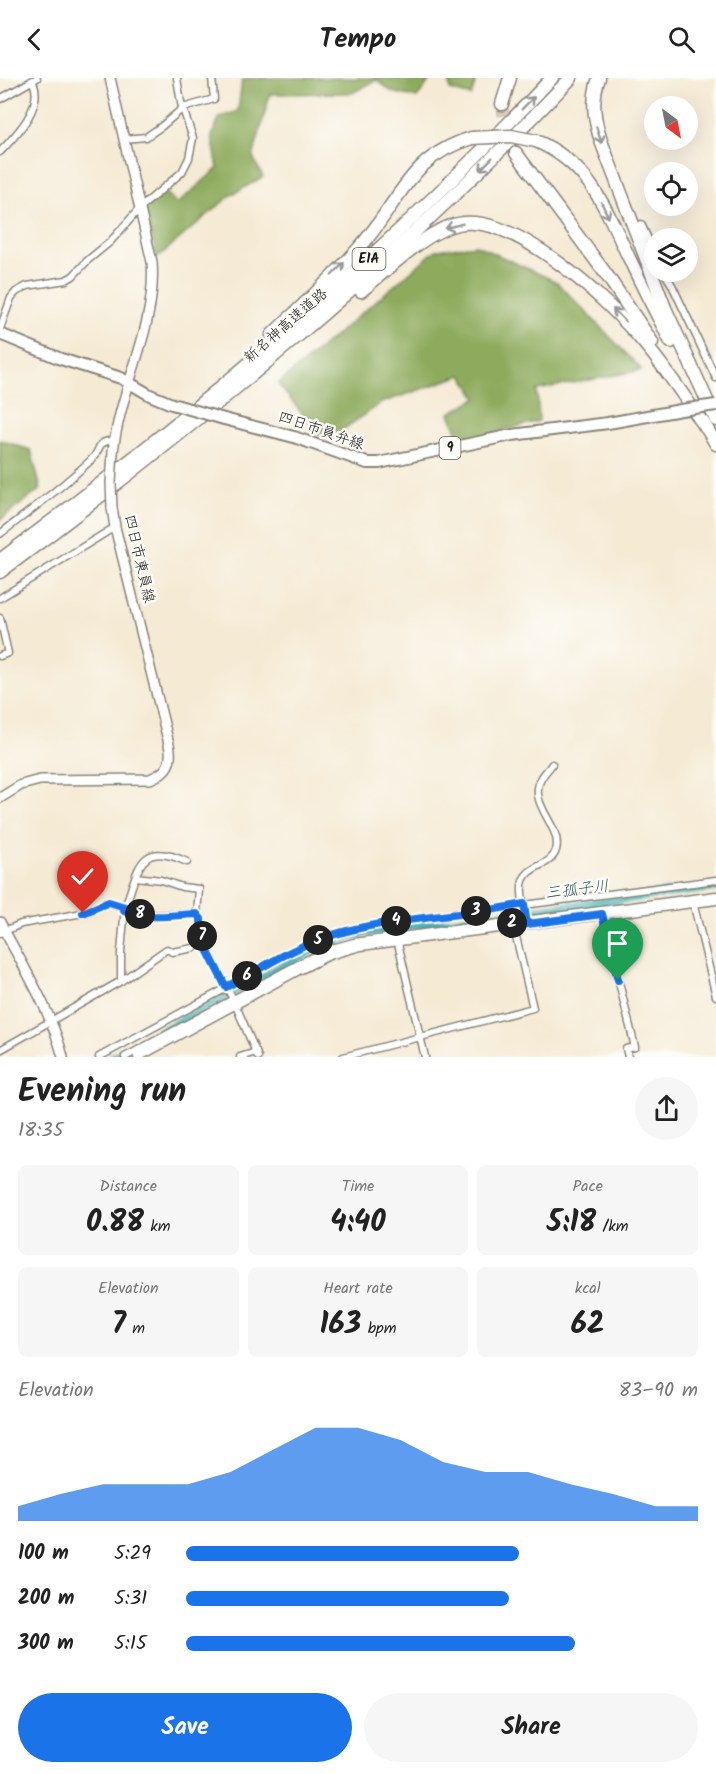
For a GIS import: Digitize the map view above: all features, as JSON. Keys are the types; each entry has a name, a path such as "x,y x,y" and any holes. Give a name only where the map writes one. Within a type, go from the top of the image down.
{"highway":[{"path":"502,104 510,78"},
{"name":"新名神高速道路","path":"0,560 96,488 284,335 347,280 442,189 552,78"},
{"name":"新名神高速道路","path":"0,572 227,397 483,168 571,78"},
{"path":"599,78 594,115 601,141 665,308 713,423 716,444"},
{"path":"174,425 256,351 356,251 376,227 410,177 424,163 447,147 472,138 511,136 536,141 548,147 572,163 596,192 713,423"},
{"path":"516,153 713,423"},
{"path":"227,397 429,237 457,224 479,223 501,229 541,251 597,295 645,343 713,423"}],"main road":[{"name":"四日市東員線","path":"0,798 21,785 40,780 150,779 161,775 171,761 167,735 112,508 113,452 129,383 149,314 152,296 152,262 110,78"},
{"name":"四日市員弁線","path":"0,332 61,359 121,378 172,404 294,437 367,463 379,463 512,435 608,423 716,405"},
{"path":"2,929 41,996 52,1021 63,1057"}],"street":[{"path":"0,332 11,298 16,292 27,286 66,280 73,276 87,260 110,242 140,208 176,178 189,158 193,138 183,108 177,78"},
{"path":"124,139 146,136 183,108 214,99 212,78"},
{"path":"0,99 35,79 37,94 28,119 0,152"},
{"path":"641,224 644,230"},
{"path":"670,282 716,378"},
{"path":"0,534 94,457 102,442 115,440"},
{"path":"0,598 115,527"},
{"path":"0,618 8,653 0,656"},
{"path":"526,918 522,887 527,873 547,862 556,850 557,842 537,793 541,777 552,764"},
{"path":"121,981 125,909 140,864 150,855 161,852 187,862"},
{"path":"136,877 199,889 197,914 201,919 202,940 234,1002 257,1055 240,1057"},
{"path":"99,1057 226,987 328,936 393,922 716,880"},
{"path":"512,923 526,918 716,895"},
{"path":"125,1057 330,955 361,946 396,938 716,900"},
{"path":"2,929 83,913 109,902 125,909 152,915 197,914"},
{"path":"693,902 716,996"},
{"path":"602,914 635,1047 626,1049 628,1057"},
{"path":"343,1057 533,1008 512,923"},
{"path":"396,938 425,1057"},
{"path":"0,1050 121,981 167,949 172,952 194,948 202,940"},
{"path":"138,1057 234,1002"}],"green space":[{"path":"251,78 430,78 430,80 417,98 392,92 377,80 352,93 270,94 253,157 263,177 231,195 157,258 145,210 165,192 177,204 218,168 212,136 219,118 238,111 242,80"},
{"path":"449,78 477,78 471,96 450,90"},
{"path":"476,245 557,282 642,370 537,390 539,421 461,442 450,413 477,398 462,375 381,403 341,431 322,438 278,384 436,250"},
{"path":"0,440 31,450 41,489 0,520"}],"waterway":[{"name":"三孤子川","path":"113,1057 326,943 370,932 716,887"}],"tunnel":[{"path":"502,104 505,131 516,153"}],"route":[{"path":"83,913 109,902 125,907 124,911 128,913 197,914 201,919 202,940 226,987 328,936 393,922 524,904 526,918 512,920 513,926 602,914 618,980"}]}
